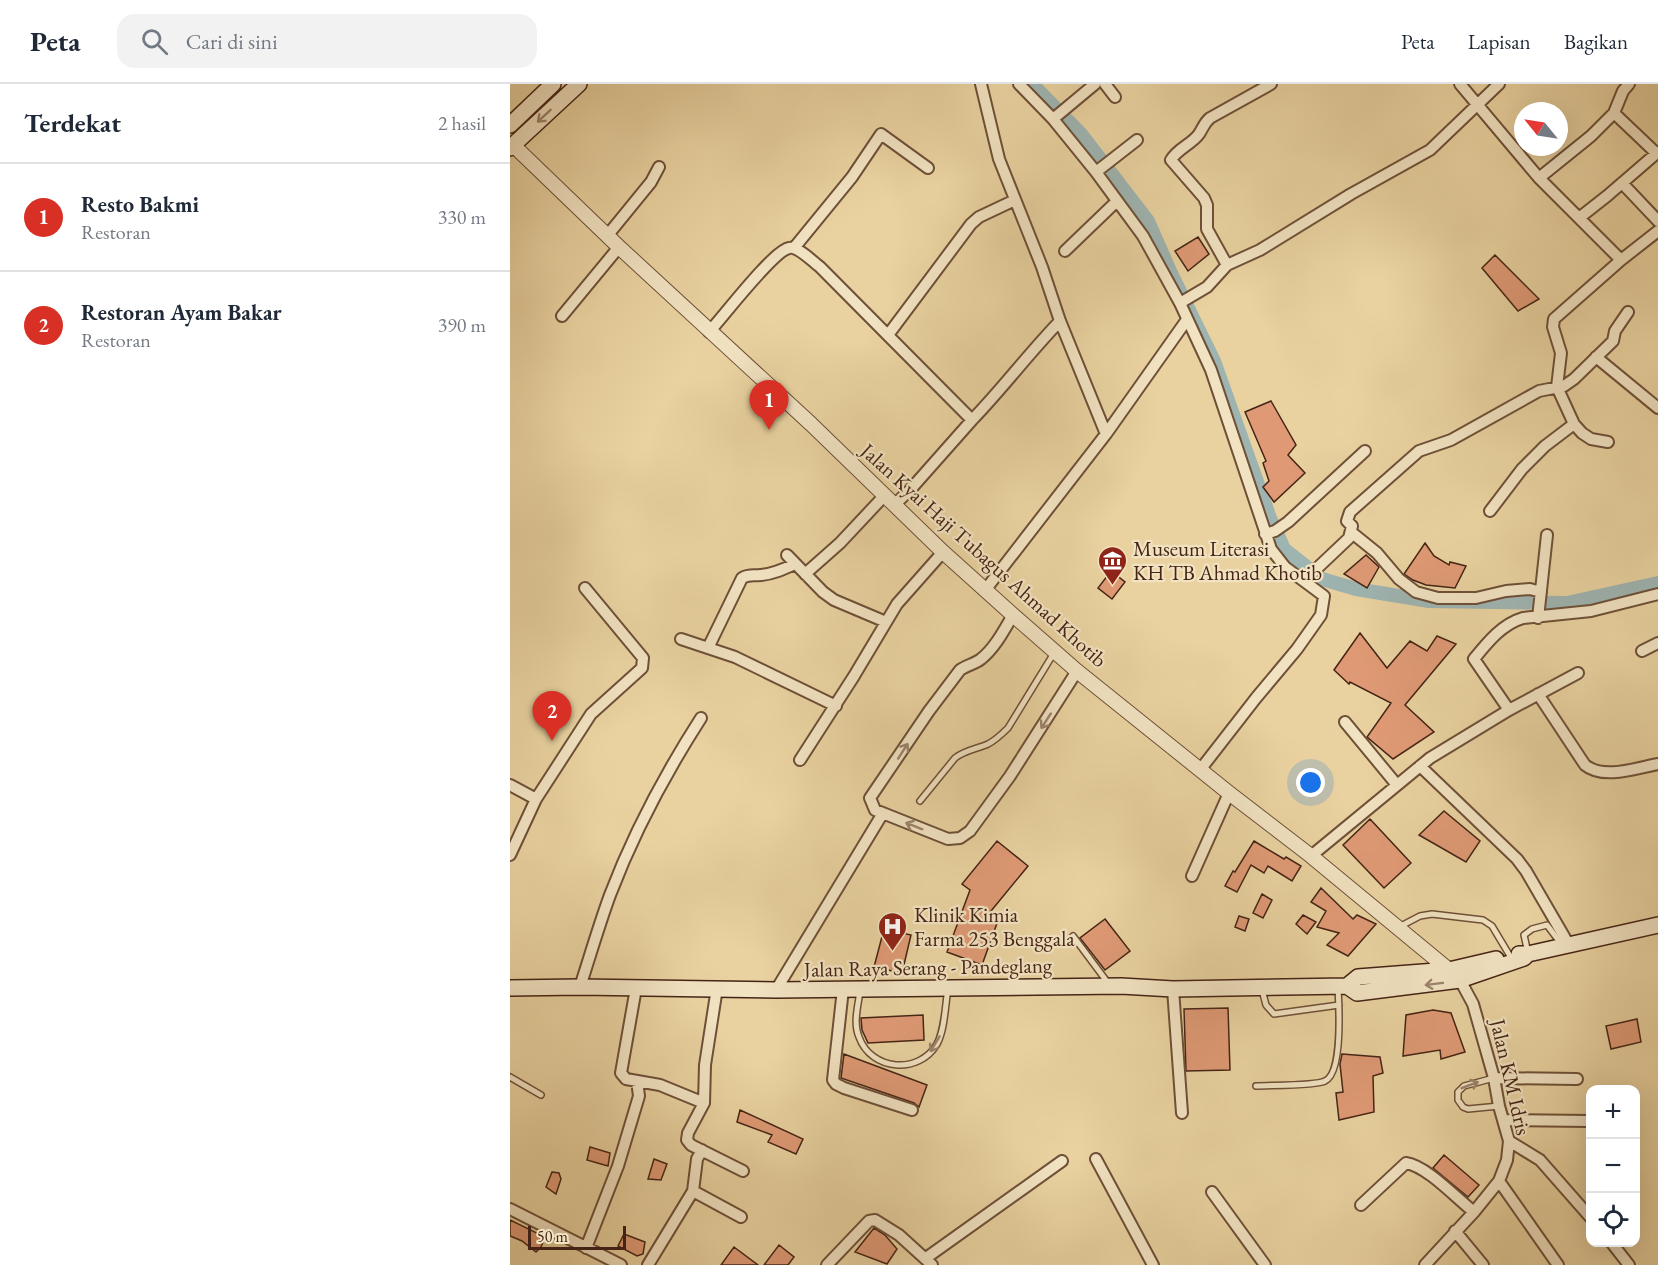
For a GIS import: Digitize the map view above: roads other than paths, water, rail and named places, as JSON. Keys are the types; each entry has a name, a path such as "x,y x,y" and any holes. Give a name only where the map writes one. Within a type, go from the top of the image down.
{"main road":[{"path":"510,125 553,84"},
{"path":"511,145 579,84"},
{"name":"Jalan Raya Serang - Pandeglang","path":"1454,975 1522,953 1528,954 1658,925"},
{"name":"Jalan Raya Serang - Pandeglang","path":"510,988 776,990 1110,986 1173,989 1343,986 1358,977 1454,975 1524,958 1528,954"}],"street":[{"path":"981,84 999,159 1042,267 1060,321 1106,434"},
{"path":"1019,84 1058,115 1101,168 1117,201 1143,236 1181,302 1186,321 1211,370 1270,532 1271,549 1285,567 1306,577 1324,596 1321,615 1298,649 1200,770"},
{"path":"1058,115 1095,84"},
{"path":"1105,84 1115,97"},
{"path":"1227,265 1207,228 1207,205 1204,198 1171,160 1198,135 1210,118 1271,84"},
{"path":"1460,84 1539,178 1621,260"},
{"path":"1181,302 1214,281 1227,265 1260,250 1351,194 1430,150 1499,84"},
{"path":"1539,178 1591,136 1614,113 1623,91 1629,84"},
{"path":"1578,218 1657,152 1614,113"},
{"path":"794,248 852,177 881,134 928,168"},
{"path":"1101,168 1137,140"},
{"name":"Jalan Kyai Haji Tubagus Ahmad Khotib","path":"511,145 709,332 811,424 943,552 1054,652 1311,856 1454,975"},
{"path":"608,236 651,182 659,167"},
{"path":"1622,183 1658,221"},
{"path":"888,335 971,224 979,217 1015,200"},
{"path":"1065,251 1117,201"},
{"path":"1608,442 1591,439 1582,434 1574,424 1557,387 1561,353 1552,327 1554,319 1658,231"},
{"path":"562,316 619,248"},
{"path":"709,332 768,264 786,248 794,248 820,267 972,420"},
{"path":"1306,577 1349,538 1352,526 1347,521 1350,512 1419,451 1451,440 1539,391 1557,387 1574,379 1613,341 1615,331 1628,312"},
{"path":"804,573 889,500 910,490 1011,379 1039,343 1060,321"},
{"path":"986,589 1106,434 1186,321"},
{"path":"1596,357 1658,408"},
{"path":"1490,511 1522,469 1545,446 1574,424"},
{"path":"1270,532 1288,522 1365,452"},
{"path":"1351,532 1377,553 1399,579 1416,592 1438,598 1476,598 1506,591 1530,589 1541,595"},
{"path":"1538,616 1546,535"},
{"path":"800,760 836,706 885,622 901,599 943,552"},
{"path":"708,648 742,578 747,575 760,576 782,570 791,560 834,600 885,622"},
{"path":"510,855 536,799 591,714 644,664 643,658 585,588"},
{"path":"1509,710 1474,659 1500,630 1515,620 1591,611 1658,594"},
{"path":"1013,615 987,653 980,660 965,666 956,675 870,798 875,810 948,839 960,838 970,831 1010,776 1077,671"},
{"path":"681,639 771,674 836,706"},
{"path":"1642,651 1658,643"},
{"path":"1311,856 1420,766 1509,710 1578,673"},
{"path":"1538,694 1585,765 1592,771 1602,773 1658,764"},
{"path":"580,987 610,896 626,857 669,768 701,718"},
{"path":"1345,722 1397,786"},
{"path":"1420,766 1517,859 1526,871 1566,946"},
{"path":"510,785 536,799"},
{"path":"1192,876 1229,793"},
{"path":"776,990 884,813"},
{"name":"Jalan KM Idris","path":"1425,1265 1499,1181 1507,1160 1509,1141 1473,1004 1454,975"},
{"path":"636,988 621,1073 626,1079 660,1085 704,1103"},
{"path":"717,988 705,1065 704,1103 688,1133 687,1140 691,1145 743,1171"},
{"path":"843,988 833,1080 844,1088 912,1110"},
{"path":"1173,989 1182,1113"},
{"path":"1494,1077 1577,1079"},
{"path":"586,1248 618,1166 639,1096 637,1081"},
{"path":"1504,1120 1586,1120"},
{"path":"1509,1141 1540,1160 1586,1212"},
{"path":"648,1265 693,1191 697,1159 702,1150"},
{"path":"1096,1159 1154,1265"},
{"path":"826,1265 869,1221 875,1220 898,1235 929,1262 1062,1161"},
{"path":"1361,1205 1406,1163 1413,1164 1428,1174 1474,1212"},
{"path":"1499,1181 1558,1265"},
{"path":"693,1191 741,1218"},
{"path":"1212,1192 1264,1265"},
{"path":"510,1209 621,1265"},
{"path":"1455,1231 1483,1265"},
{"path":"1615,1247 1627,1264"}],"lane":[{"path":"920,801 955,758 962,753 988,744 1008,728 1054,652"},
{"path":"1398,928 1420,916 1432,914 1483,920 1492,927 1510,956"},
{"path":"1528,954 1524,935 1532,929 1547,925 1566,946"},
{"path":"1073,936 1110,986"},
{"path":"1256,1086 1328,1080 1336,1065 1339,1005 1343,986"},
{"path":"860,988 856,1026 861,1042 871,1056 878,1060 903,1065 919,1061 938,1042 948,988"},
{"path":"1262,988 1266,1005 1274,1014 1339,1005"},
{"path":"510,1077 541,1095"},
{"path":"1494,1077 1464,1086 1458,1092 1458,1100 1463,1107 1468,1109 1499,1106"}],"waterway":[{"path":"1032,84 1081,134 1148,221 1214,361 1270,518 1284,549 1322,579 1356,589 1429,601 1567,603 1658,583"}],"place":[{"name":"Resto Bakmi","path":"769,430"},
{"name":"Museum Literasi KH TB Ahmad Khotib","path":"1112,586"},
{"name":"Restoran Ayam Bakar","path":"552,741"},
{"name":"Klinik Kimia Farma 253 Benggala","path":"893,952"}]}
